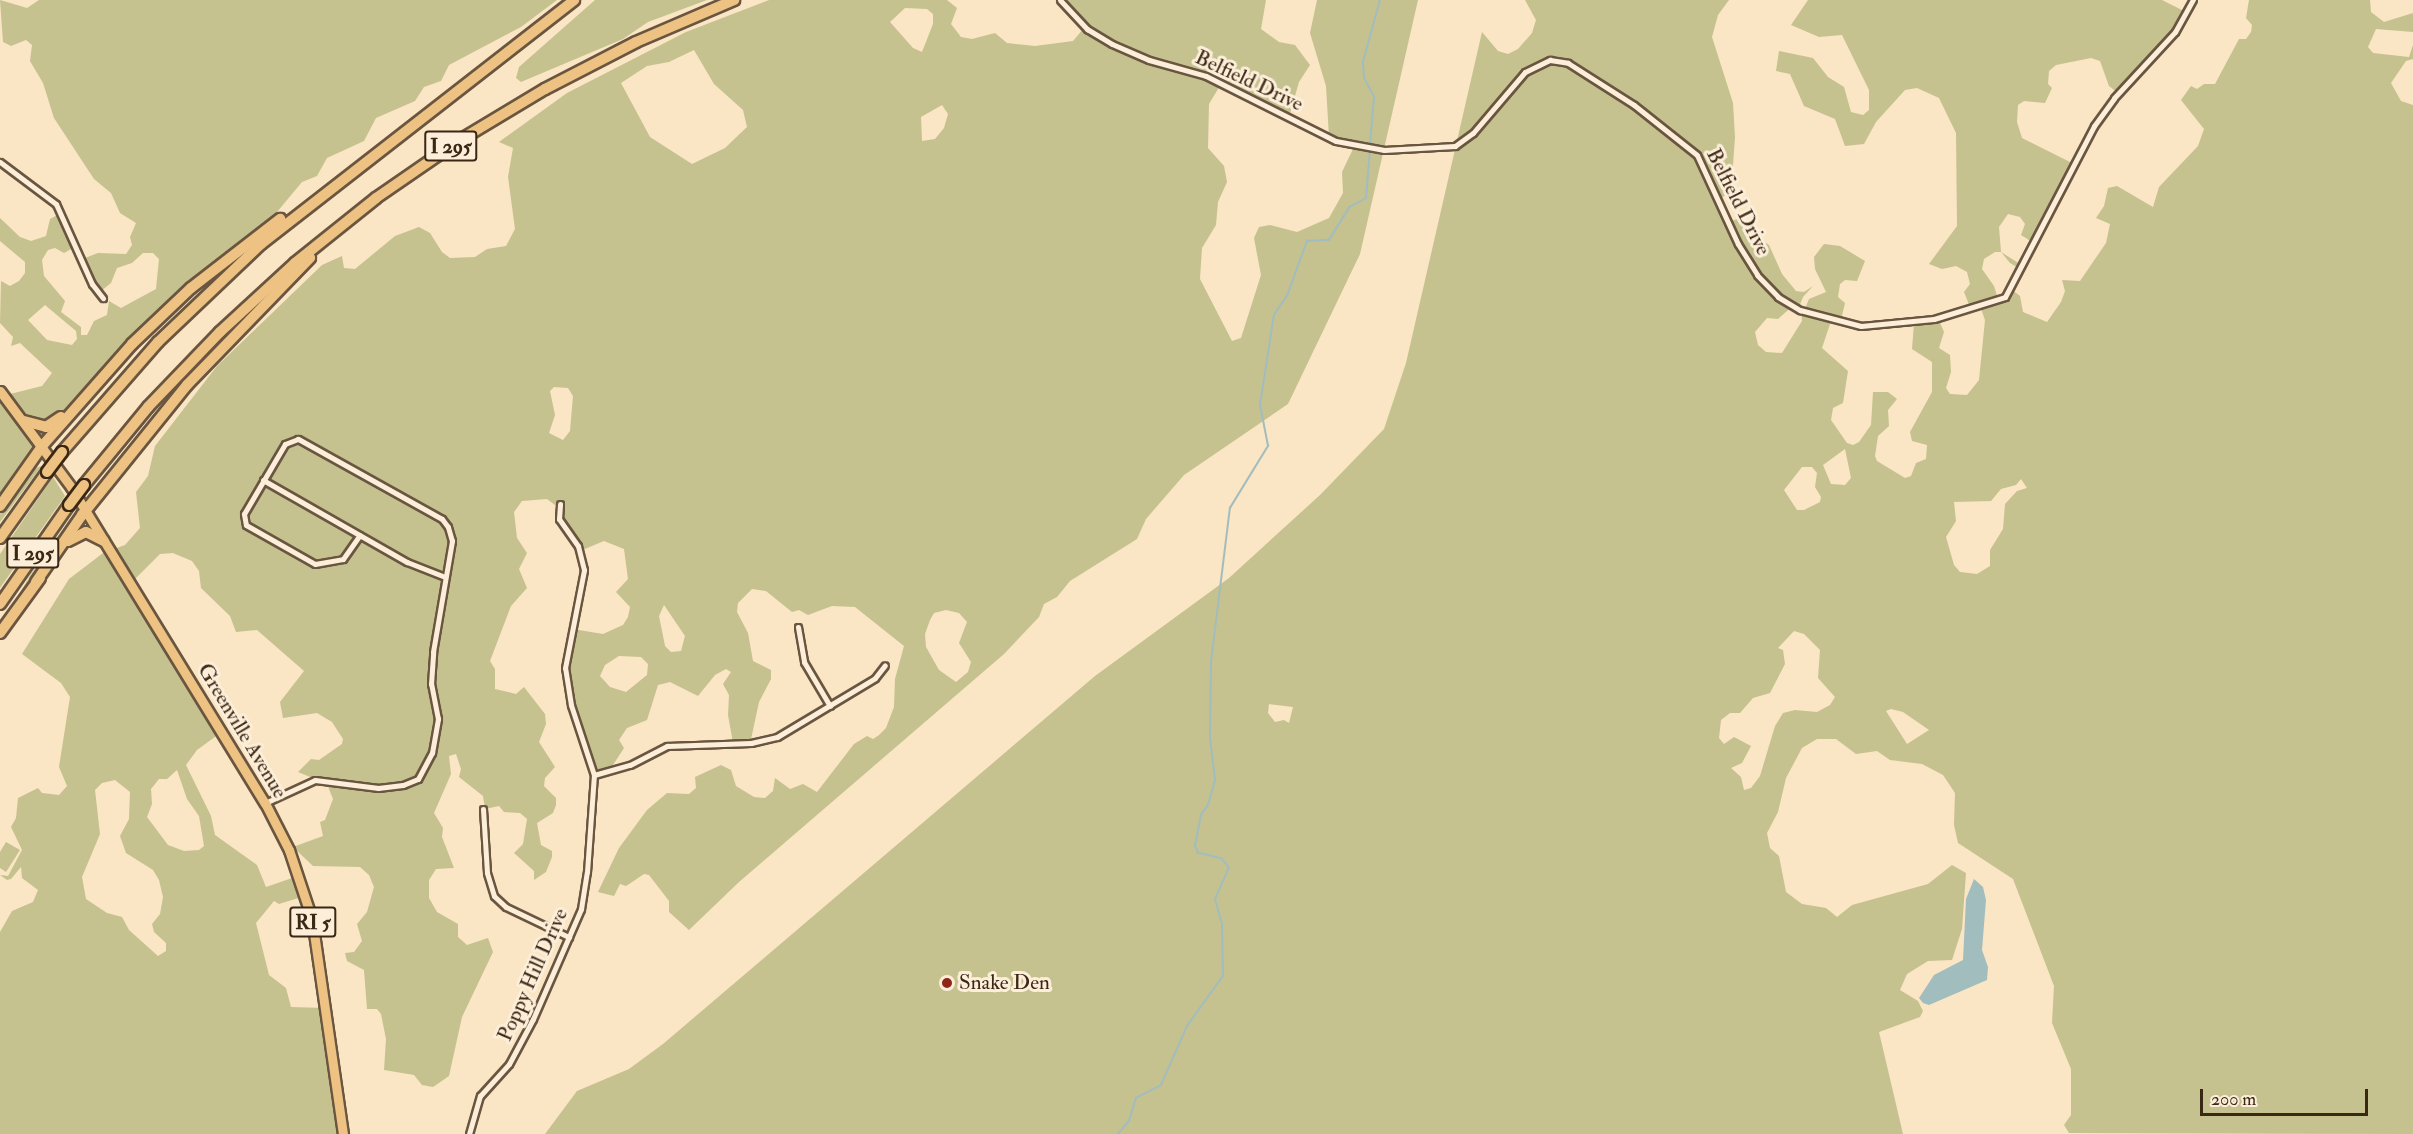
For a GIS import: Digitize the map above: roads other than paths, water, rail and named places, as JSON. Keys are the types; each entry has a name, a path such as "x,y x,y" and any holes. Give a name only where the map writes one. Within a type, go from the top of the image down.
{"highway":[{"name":"I 295","path":"0,538 62,452 192,308 316,198 574,0"},
{"name":"I 295","path":"0,603 84,485 148,406 212,339 295,263 360,211 443,151 545,88 645,38 734,0"},
{"path":"0,506 43,445 139,336 191,288 280,219 316,198"},
{"path":"0,633 86,511 213,355 360,211"},
{"path":"24,421 40,426 52,425 84,397"},
{"path":"36,582 76,534 90,533 104,542"}],"main road":[{"name":"Greenville Avenue","path":"0,392 43,445 86,511 265,803 289,850 312,919 343,1134"}],"street":[{"name":"Belfield Drive","path":"1060,0 1099,38 1149,60 1206,76 1343,142 1382,150 1455,146 1473,133 1525,72 1540,62 1561,60 1634,105 1697,155 1727,223 1749,263 1765,285 1790,306 1861,326 1934,319 2005,297 2094,126 2114,98 2175,32 2193,0"},
{"path":"0,162 56,204 92,284 103,298"},
{"path":"265,803 315,780 378,788 403,785 418,779 425,770 438,719 431,684 445,577 453,541 442,519 298,439 282,448 244,514 246,525 309,563 327,564 343,559 360,535"},
{"path":"263,480 429,573 445,577"},
{"name":"Poppy Hill Drive","path":"469,1134 480,1096 517,1052 569,937 581,909 587,872 594,775 565,674 584,570 578,546 559,519 560,504"},
{"path":"798,627 804,662 830,706"},
{"path":"594,775 630,765 667,746 751,743 777,737 875,678 885,665"},
{"path":"483,809 487,873 494,896 506,908 569,937"}],"water":[{"path":"1974,879 1983,887 1986,900 1982,950 1988,967 1987,980 1929,1005 1923,1003 1919,998 1934,975 1963,960 1966,899"}],"waterway":[{"path":"1370,144 1374,97 1364,78 1363,62 1380,0"},
{"path":"1118,1134 1129,1121 1136,1098 1161,1085 1187,1026 1223,976 1222,924 1215,899 1229,868 1222,859 1198,853 1195,846 1201,815 1208,805 1215,780 1210,738 1211,662 1230,508 1268,446 1260,405 1274,315 1287,296 1307,241 1329,240 1350,207 1366,198 1370,149"}],"place":[{"name":"Snake Den","path":"947,983"}]}
